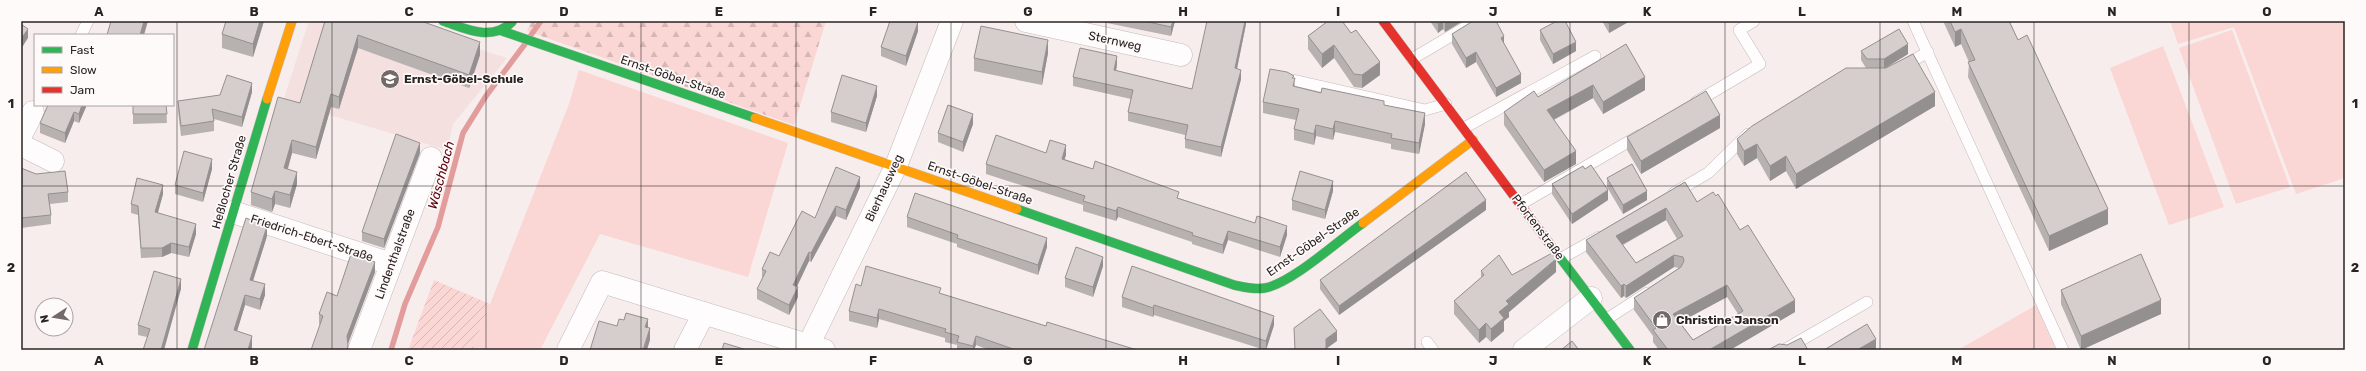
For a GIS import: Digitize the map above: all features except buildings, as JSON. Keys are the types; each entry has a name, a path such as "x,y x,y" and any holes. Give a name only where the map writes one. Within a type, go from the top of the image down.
{"street":[{"name":"Heßlocher Straße","path":"192,350 292,21"},
{"path":"443,21 485,34 502,31 513,21"},
{"name":"Bierhausweg","path":"813,348 896,166 952,21"},
{"name":"Sternweg","path":"1026,21 1181,55"},
{"name":"Pfortenstraße","path":"1383,21 1630,350"},
{"name":"Ernst-Göbel-Straße","path":"502,31 896,166 1234,285 1264,289 1275,286 1291,276 1473,140"},
{"path":"21,135 33,112"},
{"path":"21,146 53,160"},
{"name":"Lindenthalstraße","path":"359,350 431,158"},
{"name":"Friedrich-Ebert-Straße","path":"233,212 391,264"},
{"path":"568,350 602,282 813,348"},
{"path":"1524,350 1591,298"},
{"path":"685,350 704,313"}],"lane":[{"path":"82,34 88,21"},
{"path":"1412,60 1476,21"},
{"path":"1685,108 1760,64 1739,30 1754,21"},
{"path":"1913,21 2063,350"},
{"path":"1892,73 1928,52"},
{"path":"1464,128 1595,56"},
{"path":"1293,80 1425,110 1446,104"},
{"path":"1521,204 1651,128"},
{"path":"1662,200 1708,173 1745,136 1758,128"},
{"path":"1562,258 1608,231"},
{"path":"1607,319 1658,286"},
{"path":"1784,350 1867,302"}],"shaded area":[{"name":"Ernst-Göbel-Schule","path":"309,21 389,21 507,58 453,124 447,150 283,101"}],"green space":[{"path":"531,21 826,21 794,125 527,31"},
{"path":"2170,21 2345,21 2345,178 2296,194 2234,27 2178,44"},
{"path":"2232,30 2290,187 2236,204 2179,48"},
{"path":"2163,46 2224,207 2169,225 2110,68"},
{"path":"579,70 788,143 748,277 600,234 540,350 472,350 569,104"},
{"path":"434,280 490,304 472,350 408,350"},
{"path":"2036,305 2056,350 1958,350"}],"waterway":[{"name":"Wäschbach","path":"531,35 541,21"},
{"name":"Wäschbach","path":"391,350 405,304 438,227 463,133 486,96 525,44"}],"traffic: fast":[{"path":"443,21 470,30 487,33 504,28 512,22"},
{"path":"502,31 755,118"},
{"path":"192,350 267,99"},
{"path":"1017,209 1234,285 1257,289 1276,284 1302,270 1363,223"},
{"path":"1549,243 1630,350"}],"traffic: slow":[{"path":"267,99 292,21"},
{"path":"755,118 1017,209"},
{"path":"1363,223 1473,140"}],"traffic: jam":[{"path":"1383,21 1549,243"}],"place":[{"name":"Ernst-Göbel-Schule","path":"390,79"},
{"name":"Christine Janson","path":"1662,320"}]}
